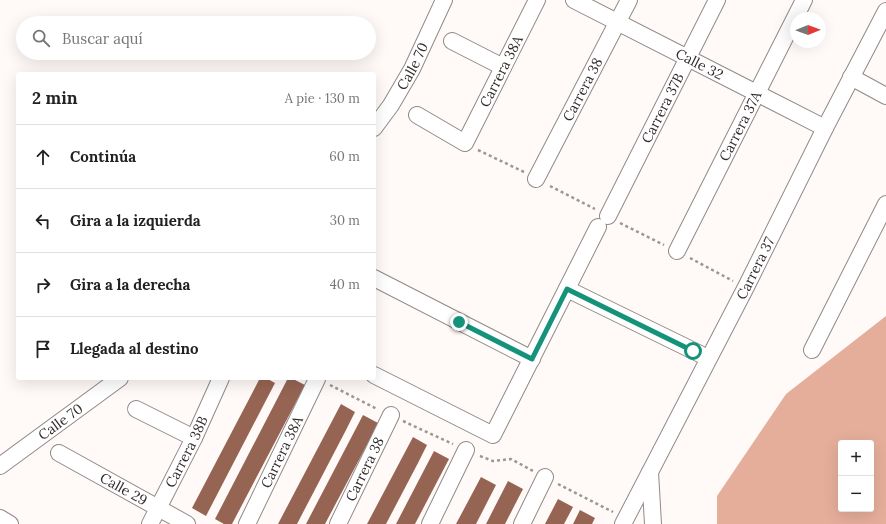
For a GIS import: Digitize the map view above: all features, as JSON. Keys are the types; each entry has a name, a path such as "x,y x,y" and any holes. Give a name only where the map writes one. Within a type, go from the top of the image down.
{"street":[{"name":"Calle 70","path":"376,125 391,105 412,69 444,0"},
{"name":"Carrera 38A","path":"417,115 465,143 537,0"},
{"name":"Calle 32","path":"574,0 825,128"},
{"name":"Carrera 38","path":"536,179 629,0"},
{"name":"Carrera 37B","path":"376,376 493,436 567,289 717,0"},
{"name":"Carrera 37A","path":"676,251 804,0"},
{"name":"Carrera 37","path":"623,524 746,288 825,128 886,11"},
{"path":"452,41 503,67"},
{"path":"851,77 886,96"},
{"path":"812,350 886,204"},
{"path":"376,279 532,359"},
{"path":"567,289 700,354"},
{"name":"Calle 70","path":"0,466 117,380"},
{"name":"Carrera 38B","path":"150,524 194,438 220,380"},
{"name":"Carrera 38A","path":"247,524 317,380"},
{"path":"136,410 194,438"},
{"name":"Carrera 38","path":"338,524 391,415"},
{"path":"430,524 466,450"},
{"name":"Calle 29","path":"59,453 187,524"},
{"path":"650,470 653,524"},
{"path":"522,524 545,477"},
{"path":"0,518 10,524"}],"shaded area":[{"path":"886,316 886,524 717,524 717,496 786,394"}],"building":[{"path":"259,380 270,380 275,383 206,516 192,508"},
{"path":"287,380 295,380 305,385 232,524 224,524 215,519"},
{"path":"341,404 355,412 297,524 278,524"},
{"path":"363,415 378,423 369,441 325,524 306,524"},
{"path":"413,437 427,445 386,524 367,524"},
{"path":"434,451 449,459 415,524 396,524"},
{"path":"481,477 496,485 476,524 456,524"},
{"path":"508,481 523,489 505,524 486,524"},
{"path":"558,499 573,507 564,524 545,524"},
{"path":"580,510 595,518 592,524 573,524"}],"route":[{"path":"459,322 532,359 567,289 693,351"}]}
